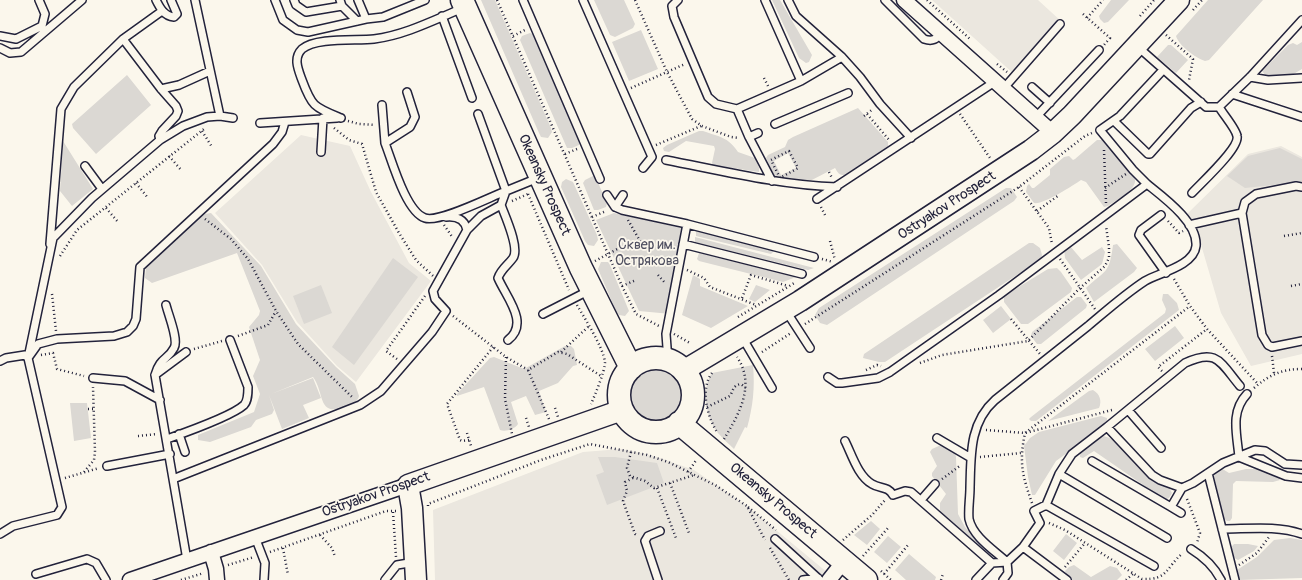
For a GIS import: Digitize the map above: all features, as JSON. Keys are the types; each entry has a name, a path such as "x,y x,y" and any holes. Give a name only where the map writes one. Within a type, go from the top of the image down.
{"main road":[{"name":"Ostryakov Prospect","path":"676,366 742,336 785,310 999,172 1053,133 1179,0"},
{"name":"Okeansky Prospect","path":"463,3 533,180 582,293 631,368"},
{"path":"648,359 676,366 689,380 692,396 688,411 679,423 663,431 649,431 633,424 622,410 619,397 620,388 625,375 639,362 648,359"},
{"name":"Ostryakov Prospect","path":"408,485 622,410"},
{"name":"Okeansky Prospect","path":"679,423 850,553 875,577"},
{"path":"408,485 420,510 409,569"}],"street":[{"path":"904,0 1053,133"},
{"name":"Ostryakov Prospect","path":"130,580 408,485"},
{"path":"211,552 217,574"},
{"path":"822,579 850,553"}],"lane":[{"path":"0,36 16,39 42,26 45,14 39,0"},
{"path":"0,48 10,53 21,52 82,0"},
{"path":"156,0 162,11 174,17 177,14 170,0"},
{"path":"195,0 220,116"},
{"path":"275,0 283,20 297,30 308,32 366,19 383,17 416,2 425,0"},
{"path":"294,0 296,5 306,12 341,3 357,21"},
{"path":"358,0 366,19"},
{"path":"523,0 533,27 600,179"},
{"path":"583,0 652,156 643,168"},
{"path":"678,0 672,6 674,17 708,97 716,104 737,109 801,81 842,57"},
{"path":"765,0 801,81"},
{"path":"788,0 796,16 842,57 860,77 880,104 911,138"},
{"path":"884,0 924,39 931,41 935,40 942,33"},
{"path":"260,123 341,118 318,109 310,100 297,66 298,54 304,48 317,43 346,39 373,39 401,33 442,16 463,3"},
{"path":"48,264 60,109 74,87 123,39 162,11"},
{"path":"442,16 472,98"},
{"path":"1136,46 1206,107 1219,107 1250,77 1302,20"},
{"path":"818,199 957,108 1000,85 1060,24"},
{"path":"123,39 176,106 178,111 176,116 162,131 159,136 160,140"},
{"path":"1036,117 1099,50"},
{"path":"1003,580 1008,573 1007,562 982,540 969,519 971,458 975,428 982,413 987,407 1045,360 1145,281 1177,268 1195,250 1196,245 1189,225 1174,206 1147,184 1133,170 1102,132 1163,70"},
{"path":"161,88 179,85 210,71"},
{"path":"1250,77 1268,80 1302,78"},
{"path":"1032,87 1050,103"},
{"path":"385,143 410,127 414,117 407,92"},
{"path":"775,124 848,93"},
{"path":"1232,94 1302,117"},
{"path":"1114,121 1148,154 1150,154 1190,108 1201,102"},
{"path":"382,105 385,143 400,182 414,211 425,218 450,217 460,219 464,222 467,230"},
{"path":"1192,193 1230,153 1237,143 1237,136 1219,107"},
{"path":"737,109 749,137 772,181"},
{"path":"478,114 506,191 501,205 515,246 514,257 500,271 498,278 518,321 515,335 508,340"},
{"path":"0,534 13,526 57,515 62,508 57,479 28,358 54,238 102,189 160,140 183,126 207,117 220,116 234,118"},
{"path":"321,152 323,118"},
{"path":"28,358 38,344 56,339 114,336 127,332 133,326 136,319 140,267 273,144 282,132 285,122"},
{"path":"749,137 758,133"},
{"path":"666,160 772,181 805,186 837,187"},
{"path":"85,166 102,189"},
{"path":"440,218 533,180"},
{"path":"828,378 837,384 878,378 890,372 999,295 1106,213 1147,184"},
{"path":"1302,187 1296,186 1256,194 1245,202 1242,213 1262,335 1265,341 1272,347 1302,341"},
{"path":"607,194 618,209 687,224 814,257"},
{"path":"618,209 623,195"},
{"path":"173,479 360,405 381,391 440,322 446,311 435,299 433,291 437,279 467,230 481,216 501,205"},
{"path":"1189,225 1242,213"},
{"path":"1161,214 1141,230 1139,236 1166,273"},
{"path":"676,366 666,334 687,224"},
{"path":"683,244 801,277"},
{"path":"544,314 582,293"},
{"path":"166,305 176,339 175,347 158,364 155,375 170,454 187,560"},
{"path":"785,310 810,348"},
{"path":"742,336 772,388"},
{"path":"166,436 179,434 244,405 248,395 248,388 230,340"},
{"path":"155,375 188,351"},
{"path":"0,361 6,358 25,355 28,358"},
{"path":"976,580 992,563 1007,562 1023,547 1040,523 1034,511 1046,505 1059,474 1072,454 1185,363 1199,356 1210,356 1217,358 1240,386"},
{"path":"93,378 125,381 160,400"},
{"path":"1239,457 1236,413 1240,401 1247,394"},
{"path":"1128,410 1161,448"},
{"path":"1107,427 1152,475 1181,489"},
{"path":"179,434 185,452"},
{"path":"937,438 971,458"},
{"path":"845,441 863,476 872,484 890,490 894,495 905,491 911,492 992,563"},
{"path":"1171,507 1181,489 1223,463 1255,450 1265,451 1286,464 1302,465"},
{"path":"107,466 170,454"},
{"path":"1239,457 1302,483"},
{"path":"1092,461 1181,513"},
{"path":"1208,473 1235,580"},
{"path":"1059,474 1167,538"},
{"path":"1293,478 1302,478"},
{"path":"921,500 935,484"},
{"path":"1046,505 1154,566"},
{"path":"1222,529 1276,528 1287,529 1302,534"},
{"path":"658,580 645,541 648,536 660,531"},
{"path":"255,537 265,563 264,580"},
{"path":"775,539 822,579"},
{"path":"1023,547 1067,580"},
{"path":"1191,549 1202,556 1212,566 1221,580"},
{"path":"36,574 87,559 96,563 106,580"},
{"path":"385,580 409,569"},
{"path":"803,580 822,579"}],"path":[{"path":"497,0 622,286 636,314"},
{"path":"635,0 667,72 688,112 695,122 731,137 749,137"},
{"path":"926,0 971,40"},
{"path":"1087,18 1103,0"},
{"path":"1083,14 1110,38 1108,40"},
{"path":"513,36 533,27"},
{"path":"1174,42 1194,60 1186,90"},
{"path":"623,91 674,68"},
{"path":"764,78 769,90"},
{"path":"957,108 999,172"},
{"path":"870,112 865,115 896,148"},
{"path":"58,262 60,256 77,230 220,116"},
{"path":"323,118 349,140 362,144 376,192 399,233 416,260 425,270"},
{"path":"359,124 370,125"},
{"path":"649,149 702,126"},
{"path":"202,131 212,146"},
{"path":"781,340 1018,187 1085,136 1102,132 1109,258 1106,266 1080,288 1028,341 942,355 919,364"},
{"path":"565,154 586,145"},
{"path":"789,150 798,168 780,178 771,160 789,150"},
{"path":"170,156 182,171"},
{"path":"1105,188 1133,170"},
{"path":"533,180 528,194 582,293 588,326 604,360 601,376 593,400 586,410"},
{"path":"136,183 148,198"},
{"path":"1018,187 1049,228 1056,252 1100,316"},
{"path":"1037,211 1059,195"},
{"path":"105,207 118,222"},
{"path":"592,217 618,209 644,248"},
{"path":"199,213 208,223 231,239 248,259 276,311 298,344 360,405"},
{"path":"1161,214 1164,215 1179,233"},
{"path":"1284,236 1302,233"},
{"path":"830,241 836,262"},
{"path":"595,262 608,253 623,246"},
{"path":"814,257 836,262"},
{"path":"828,266 840,260"},
{"path":"678,270 685,269 704,278 710,287 757,305"},
{"path":"742,298 751,275 788,286"},
{"path":"738,317 801,277"},
{"path":"386,351 437,279"},
{"path":"622,286 636,280"},
{"path":"1177,283 1190,306 1207,329 1258,384 1274,373 1289,369 1302,369"},
{"path":"1291,286 1302,284"},
{"path":"51,289 56,339"},
{"path":"1034,511 1024,481 1021,453 1025,433 1190,306"},
{"path":"188,351 230,340 268,325 276,311"},
{"path":"456,319 494,346 506,357 528,370 550,421"},
{"path":"1011,319 1045,360"},
{"path":"561,353 588,326"},
{"path":"1158,367 1207,329"},
{"path":"469,440 460,440 447,404 494,346"},
{"path":"44,354 53,353 57,369 93,378 94,460 84,472"},
{"path":"528,370 556,353 561,353 567,354 601,376"},
{"path":"506,357 505,399 513,440"},
{"path":"1273,361 1274,373"},
{"path":"724,439 736,419 746,395 741,365"},
{"path":"711,421 707,407 707,380 712,373 718,369"},
{"path":"707,407 730,396 737,385 740,384 746,388"},
{"path":"88,409 93,409"},
{"path":"975,428 1025,433 1112,410"},
{"path":"138,436 166,436"},
{"path":"182,580 217,574 263,555 386,511 393,512 420,510 428,504 584,444 590,444 631,452 668,462 715,485 747,506 762,536 789,580"},
{"path":"631,452 627,468 630,476 633,478"},
{"path":"935,484 971,458 1021,453"},
{"path":"57,479 107,466"},
{"path":"657,488 695,475"},
{"path":"635,534 623,501 627,491 625,482 633,478 641,479 657,488 676,538"},
{"path":"670,483 689,533"},
{"path":"1040,523 1050,523 1065,530 1142,580 1155,579 1160,577 1181,554 1191,549 1197,543 1200,533 1186,497 1181,489"},
{"path":"850,553 872,515 888,498 894,495"},
{"path":"393,512 409,569"},
{"path":"850,553 888,528"},
{"path":"1246,560 1257,553 1276,528"},
{"path":"320,535 332,548 334,558"},
{"path":"1068,563 1085,544"},
{"path":"875,577 908,545"},
{"path":"283,548 288,576"},
{"path":"941,580 943,574"},
{"path":"1126,580 1133,574"}],"shaded area":[{"path":"932,0 1038,0 1062,22 1015,75"},
{"path":"301,135 350,146 371,192 409,263 431,281 356,382 337,366 297,322 262,265 215,213"},
{"path":"1281,146 1302,157 1302,354 1251,366 1221,313 1195,224 1187,214 1248,154"},
{"path":"621,449 654,456 694,470 747,506 828,573 823,580 435,580 433,510 583,452"}],"green space":[{"path":"481,0 495,0 551,128 552,132 548,138 541,137 539,133"},
{"path":"594,0 624,0 635,24 633,28 615,37 610,35"},
{"path":"772,0 780,0 812,55 809,62 806,63 799,58"},
{"path":"1111,0 1129,0 1108,22 1104,23 1099,16"},
{"path":"1208,0 1263,0 1209,60 1205,61 1188,51 1176,36"},
{"path":"641,30 658,69 629,81 612,42"},
{"path":"530,33 533,34 580,141 579,145 572,148 567,148 520,40 522,36"},
{"path":"1302,42 1302,69 1290,76 1266,76 1262,71 1288,45 1293,43 1297,45"},
{"path":"1168,45 1171,45 1188,60 1176,73 1157,57"},
{"path":"127,75 151,105 96,154 73,128 72,124"},
{"path":"858,108 888,142 888,149 859,169 846,175 840,174 835,168 808,182 776,178 766,158 768,155 785,147 788,140","holes":["788,153 796,168 781,175 774,161"]},
{"path":"699,131 723,138 731,143 738,152 755,158 759,172 713,165 714,146 686,141 669,152 664,151 663,148 667,145"},
{"path":"1097,140 1102,140 1106,143 1135,179 1133,187 1129,191 1121,198 1104,207 1086,182 1081,180 1044,201 1034,203 1026,192 1029,184 1032,188 1034,188 1050,175 1050,169 1064,157 1069,156 1073,160 1075,159"},
{"path":"63,141 93,189 72,206 60,191"},
{"path":"1280,148 1302,159 1302,182 1245,188 1227,176 1248,156"},
{"path":"593,176 596,178 607,203 606,207 598,210 594,210 583,183 585,180"},
{"path":"566,179 573,182 597,235 598,240 594,246 588,245 585,241 561,187 562,182"},
{"path":"1006,188 1011,188 1017,197 1014,201 827,325 820,323 815,315 819,308"},
{"path":"211,213 261,266 296,324 336,367 355,384 359,396 356,401 345,407 330,409 323,402 317,383 313,377 271,394 313,378 321,398 303,405 309,418 282,429 269,395 274,410 272,414 256,420 251,427 210,442 198,440 198,435 254,412 260,394 253,376 260,360 249,327 259,315 260,311 237,253 152,283 145,278 146,268 196,221 205,214"},
{"name":"Сквер им. Острякова","path":"614,213 681,228 671,314 639,311 596,220"},
{"path":"696,230 775,250 771,254 696,236"},
{"path":"695,237 814,268 808,270 695,242"},
{"path":"1029,243 1033,243 1040,248 1042,255 1041,259 885,362 863,358 864,354"},
{"path":"1117,244 1137,268 1134,272 1094,302 1086,288 1106,271 1110,262 1113,245"},
{"path":"1070,246 1082,260 1102,247 1105,252 1102,264 1081,280 1065,258 1064,248"},
{"path":"699,253 796,277 783,282 699,261 697,259"},
{"path":"393,258 418,277 354,365 332,347"},
{"path":"601,262 608,262 610,265 629,311 625,316 619,315 616,311 598,269"},
{"path":"1057,268 1072,288 1071,292 1028,324 1021,324 1004,302 1004,296 1048,269"},
{"path":"693,275 700,279 700,286 748,306 711,328 682,315"},
{"path":"321,285 332,313 304,324 293,296"},
{"path":"756,285 770,290 755,302 749,299"},
{"path":"1163,294 1168,294 1177,303 1179,310 1036,421 1031,421 1029,419 1165,313 1166,309 1162,300"},
{"path":"1077,297 1081,297 1087,305 1086,308 1041,344 1037,344 1031,336 1032,332"},
{"path":"1001,306 1011,319 993,333 983,320"},
{"path":"1175,326 1184,338 1155,361 1145,349"},
{"path":"565,346 571,346 574,349 577,365 573,366 558,383 539,391 546,412 535,415 526,396 511,402 518,424 513,429 505,431 500,430 484,387 457,396 457,394 490,358 494,357 524,369"},
{"path":"753,365 754,389 749,420 747,428 745,427 734,449 718,433 710,420 706,403 707,387 712,373"},
{"path":"655,370 665,372 673,378 679,386 681,396 679,406 673,414 665,420 655,422 645,420 637,414 631,406 629,396 631,386 637,378 645,372"},
{"path":"1093,390 1100,398 1099,408 1048,421 1089,391"},
{"path":"70,403 87,403 91,438 74,441"},
{"path":"1101,416 1107,418 1107,424 1056,461 1035,495 1032,495 1024,446 1030,438 1039,432"},
{"path":"1101,436 1107,437 1114,441 1152,480 1167,484 1172,493 1169,498 1165,500 1094,451 1083,458 1080,457 1080,453"},
{"path":"941,445 954,450 956,457 958,514 965,527 982,547 977,545 940,513 940,503 946,494 932,476 932,473 937,466 930,452 932,449"},
{"path":"598,457 615,457 657,463 664,483 607,505 596,475 604,472"},
{"path":"1221,468 1229,473 1246,469 1259,469 1278,476 1280,480 1273,482 1236,481 1233,484 1232,518 1230,521 1227,521 1223,518 1214,476 1215,472"},
{"path":"871,521 880,529 867,545 854,535"},
{"path":"1066,534 1077,543 1064,560 1053,551"},
{"path":"888,536 901,547 887,563 874,552"},
{"path":"1290,538 1302,540 1302,578 1239,580 1237,570 1257,557 1274,540"},
{"path":"1234,544 1258,546 1254,551 1238,560 1234,557 1231,550"},
{"path":"909,554 936,577 935,580 906,580 895,570"},
{"path":"1074,565 1091,577 1110,566 1117,568 1122,575 1117,580 1072,580 1067,576 1065,571"}]}
